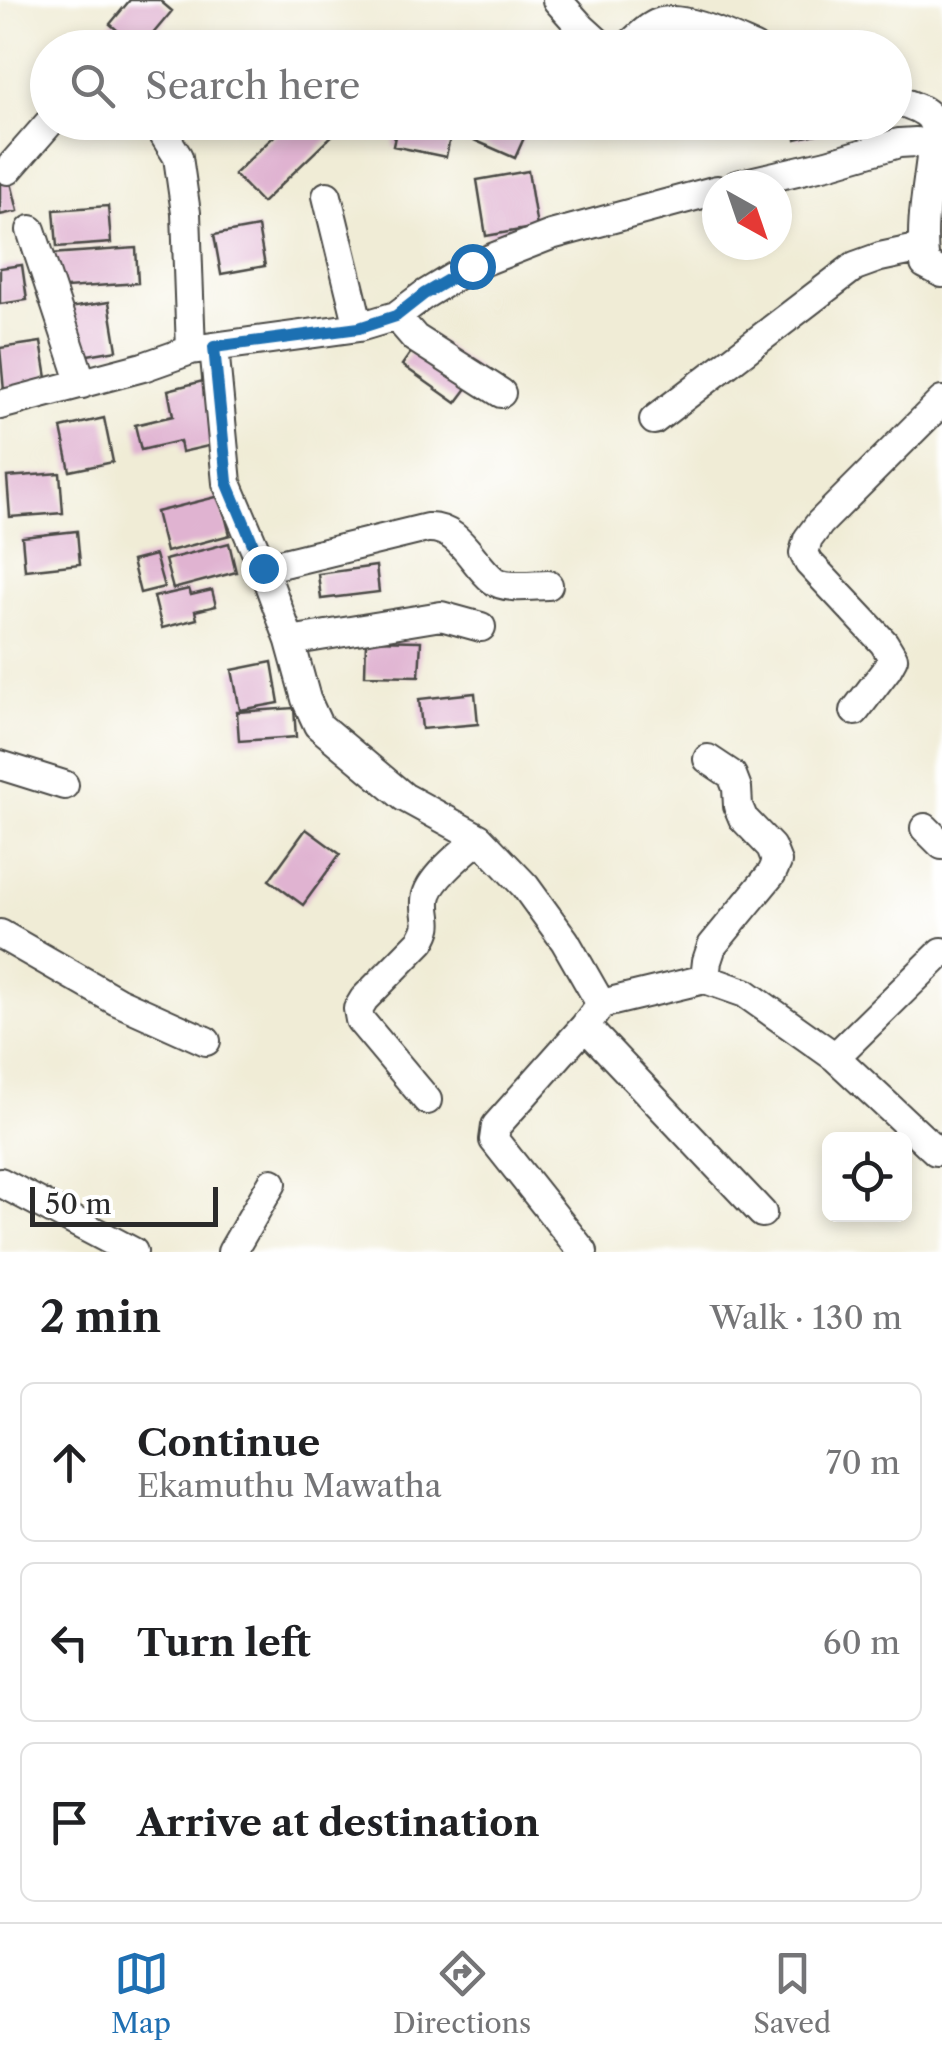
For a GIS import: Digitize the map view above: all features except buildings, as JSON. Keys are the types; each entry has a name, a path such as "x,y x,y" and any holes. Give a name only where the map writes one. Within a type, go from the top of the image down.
{"street":[{"path":"558,0 584,30"},
{"path":"647,30 664,20 709,30"},
{"path":"912,107 937,123 925,194 922,248 925,264 942,273"},
{"path":"8,170 34,140"},
{"path":"167,140 178,157 203,348 227,482 263,568 318,725 404,797 479,838 525,886 565,940 593,1015 762,1213"},
{"path":"792,172 898,143 916,142 932,148"},
{"path":"0,405 143,368 203,348 359,328 396,316 472,266 551,235 702,194"},
{"path":"326,196 359,328"},
{"path":"32,230 82,384"},
{"path":"654,420 855,266 922,248"},
{"path":"396,316 415,338 502,393"},
{"path":"855,711 893,658 884,643 809,563 804,552 820,523 942,401"},
{"path":"263,568 440,527 494,581 506,585 548,585"},
{"path":"290,641 441,616 481,627"},
{"path":"705,979 712,946 772,874 777,862 771,847 743,818 732,776 708,758"},
{"path":"0,764 64,784"},
{"path":"427,1100 360,1020 358,1009 427,931 430,886 479,838"},
{"path":"0,934 117,1001 206,1041"},
{"path":"834,1057 942,952"},
{"path":"583,1252 494,1140 496,1126 593,1015 705,979 744,993 834,1057 936,1151"},
{"path":"0,1182 132,1252"},
{"path":"232,1252 272,1182"}],"route":[{"path":"263,568 227,482 214,347 359,328 396,316 472,266"}]}
